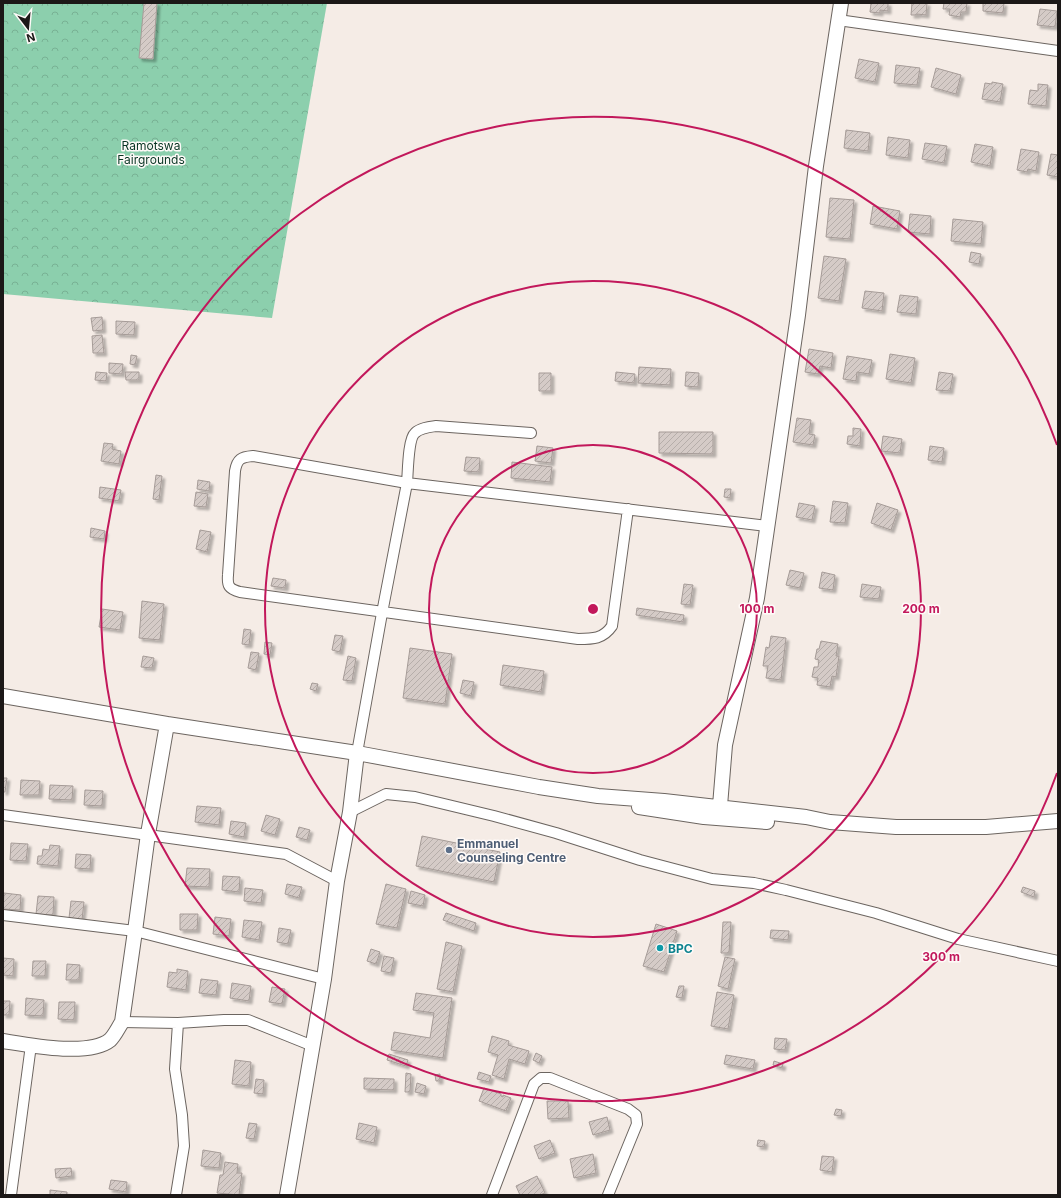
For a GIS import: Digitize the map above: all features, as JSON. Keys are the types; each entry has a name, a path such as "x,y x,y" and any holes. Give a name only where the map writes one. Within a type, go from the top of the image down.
{"street":[{"path":"719,813 725,745 757,598 798,315 816,166 841,3"},
{"path":"838,20 1058,52"},
{"path":"287,1195 324,979 337,881 350,812 357,753 407,483 411,442 414,433 422,429 436,426 532,433"},
{"path":"628,509 612,626 608,632 600,637 592,639 578,639 382,613 240,592 230,588 227,583 236,464 239,460 253,456 407,483 628,509 767,526"},
{"path":"3,696 167,724 357,753 539,787 598,796 631,806 662,812 806,817 830,822 896,827 986,827 1058,821"},
{"path":"3,1040 31,1045 74,1049 95,1047 108,1041 115,1034 122,1022 136,931 148,834 167,724"},
{"path":"350,812 386,794 415,797 556,832 640,860 712,879 754,883 786,890 876,913 958,939 1058,961"},
{"path":"3,815 286,854 337,881"},
{"path":"3,915 136,931 324,979"},
{"path":"122,1022 178,1023 248,1020 313,1046"},
{"path":"176,1195 184,1146 182,1115 176,1069 178,1023"},
{"path":"11,1195 31,1045"},
{"path":"492,1195 534,1084 541,1078 550,1078 628,1109 636,1115 637,1124 608,1195"}],"green space":[{"name":"Ramotswa Fairgrounds","path":"3,3 327,3 272,318 3,294"}],"building":[{"path":"144,3 157,3 153,59 139,58"},
{"path":"871,3 888,3 888,11 880,10 880,13 870,12"},
{"path":"912,3 927,3 926,15 911,15"},
{"path":"944,3 967,3 966,12 961,12 960,17 949,15 950,9 943,9"},
{"path":"983,3 1004,3 1003,13 983,11"},
{"path":"1040,9 1057,11 1055,27 1037,25"},
{"path":"859,59 879,63 875,82 855,78"},
{"path":"896,65 920,68 917,85 894,83"},
{"path":"936,68 961,75 956,94 931,87"},
{"path":"992,82 1003,84 1000,102 982,99 985,83 992,84"},
{"path":"1038,84 1048,85 1046,106 1028,104 1030,90 1038,91"},
{"path":"846,130 870,133 868,151 844,148"},
{"path":"888,137 910,140 908,158 886,155"},
{"path":"925,143 947,146 944,163 922,159"},
{"path":"975,144 993,147 990,166 971,162"},
{"path":"1021,149 1039,152 1036,171 1028,169 1027,172 1017,170"},
{"path":"1051,154 1058,155 1058,177 1047,175"},
{"path":"830,198 854,200 850,239 826,237"},
{"path":"873,206 900,211 897,229 870,224"},
{"path":"910,214 931,216 930,234 908,232"},
{"path":"953,219 983,222 981,244 951,241"},
{"path":"971,252 981,254 979,264 969,262"},
{"path":"824,256 846,259 839,301 818,298"},
{"path":"865,291 884,293 882,311 862,308"},
{"path":"900,295 918,297 916,314 897,312"},
{"path":"102,317 103,330 93,331 91,318"},
{"path":"116,321 135,322 134,335 116,334"},
{"path":"102,335 104,353 93,353 92,336"},
{"path":"809,349 833,353 831,368 820,366 818,374 805,372"},
{"path":"890,354 915,358 911,383 886,379"},
{"path":"131,355 137,356 135,365 130,364"},
{"path":"847,356 872,360 869,374 857,372 856,381 843,379"},
{"path":"109,363 123,364 122,374 109,373"},
{"path":"639,367 671,369 670,385 638,383"},
{"path":"96,372 107,373 106,381 95,380"},
{"path":"125,372 139,372 139,380 126,380"},
{"path":"616,372 635,374 634,383 615,381"},
{"path":"686,372 699,373 698,387 685,386"},
{"path":"939,372 953,374 950,391 936,390"},
{"path":"539,373 551,373 551,391 539,391"},
{"path":"797,418 811,420 809,434 815,435 813,445 793,442"},
{"path":"853,428 861,429 860,446 847,444 848,436 853,436"},
{"path":"659,432 713,432 713,454 659,453"},
{"path":"883,436 902,439 900,453 881,451"},
{"path":"104,443 113,444 112,449 121,451 119,464 101,461"},
{"path":"537,446 553,448 551,463 535,461"},
{"path":"930,446 944,448 942,462 928,460"},
{"path":"466,457 480,458 479,472 464,471"},
{"path":"512,462 552,467 550,482 511,478"},
{"path":"156,475 162,476 159,500 153,499"},
{"path":"198,480 210,482 209,491 197,489"},
{"path":"100,487 121,490 119,501 99,498"},
{"path":"725,489 731,489 730,498 724,497"},
{"path":"196,492 208,494 206,507 194,506"},
{"path":"833,501 848,503 845,523 830,522"},
{"path":"799,503 815,506 812,520 796,517"},
{"path":"877,503 898,510 891,530 871,523"},
{"path":"91,528 105,531 104,539 90,537"},
{"path":"200,530 211,532 207,552 196,549"},
{"path":"790,570 804,573 800,588 786,585"},
{"path":"822,572 835,575 833,590 819,588"},
{"path":"273,578 286,580 285,588 271,586"},
{"path":"684,584 693,585 690,605 681,604"},
{"path":"862,584 881,587 879,599 860,597"},
{"path":"142,601 164,604 160,640 139,638"},
{"path":"637,608 684,615 683,622 636,615"},
{"path":"102,609 123,612 120,630 99,627"},
{"path":"244,629 251,630 249,645 242,644"},
{"path":"335,635 343,636 340,652 332,650"},
{"path":"771,636 786,638 781,680 766,678 768,666 763,666 766,647 769,648"},
{"path":"821,641 838,644 836,656 839,656 836,677 832,676 830,687 817,685 818,678 812,677 814,667 818,667 819,660 815,659 817,649 819,649"},
{"path":"265,642 272,643 270,655 264,654"},
{"path":"410,648 452,654 445,704 403,698"},
{"path":"251,652 259,653 256,670 248,668"},
{"path":"143,656 154,658 152,668 141,667"},
{"path":"348,656 356,658 352,681 343,680"},
{"path":"503,665 544,671 541,692 500,685"},
{"path":"463,680 474,682 471,696 460,693"},
{"path":"312,683 318,684 316,691 310,689"},
{"path":"3,778 7,778 5,792 3,792"},
{"path":"21,780 40,781 39,795 20,795"},
{"path":"50,785 73,786 72,800 49,799"},
{"path":"85,790 103,791 102,806 84,805"},
{"path":"197,806 221,808 219,825 195,822"},
{"path":"266,815 280,819 275,835 261,831"},
{"path":"231,821 246,823 244,837 229,834"},
{"path":"299,827 310,830 307,840 296,837"},
{"path":"422,836 500,852 494,882 416,866"},
{"path":"11,843 28,844 26,861 10,860"},
{"path":"50,845 60,846 58,866 37,864 38,856 42,856 43,849 49,850"},
{"path":"76,854 91,855 90,869 75,868"},
{"path":"187,868 210,869 209,887 185,886"},
{"path":"223,876 240,877 239,892 222,890"},
{"path":"287,884 302,887 299,898 285,894"},
{"path":"386,884 406,889 397,928 376,924"},
{"path":"1023,887 1035,891 1034,897 1021,892"},
{"path":"245,888 263,890 261,903 244,901"},
{"path":"411,891 425,895 423,906 408,903"},
{"path":"4,893 21,895 20,910 3,909"},
{"path":"38,896 54,897 53,915 36,914"},
{"path":"71,901 84,902 82,920 69,918"},
{"path":"446,913 476,923 474,931 443,920"},
{"path":"180,914 198,914 197,930 180,930"},
{"path":"215,917 231,919 229,936 213,934"},
{"path":"244,920 262,922 259,940 242,937"},
{"path":"723,922 731,922 729,953 721,953"},
{"name":"BPC","path":"656,924 677,931 664,972 643,966"},
{"path":"279,928 291,930 288,944 277,942"},
{"path":"771,930 789,931 788,940 770,938"},
{"path":"446,942 462,946 453,992 437,989"},
{"path":"371,949 380,952 376,964 367,961"},
{"path":"384,956 394,958 391,973 381,971"},
{"path":"725,957 735,959 728,989 718,986"},
{"path":"3,958 14,959 13,976 3,975"},
{"path":"33,961 46,961 45,976 32,976"},
{"path":"67,964 80,965 79,980 66,980"},
{"path":"177,969 188,971 186,990 167,987 169,972 177,973"},
{"path":"201,979 218,981 216,995 199,993"},
{"path":"232,983 251,986 249,1001 230,998"},
{"path":"679,986 684,986 682,998 676,997"},
{"path":"272,987 285,989 282,1004 269,1002"},
{"path":"717,992 734,995 728,1029 711,1026"},
{"path":"416,993 452,998 443,1058 391,1050 394,1032 430,1038 434,1013 413,1010"},
{"path":"26,998 44,1000 43,1016 25,1015"},
{"path":"3,1001 10,1001 9,1015 3,1015"},
{"path":"59,1002 75,1002 74,1020 58,1019"},
{"path":"492,1036 509,1041 508,1045 529,1051 525,1064 509,1059 504,1079 492,1075 498,1055 488,1052"},
{"path":"775,1038 787,1039 785,1050 774,1049"},
{"path":"536,1053 542,1056 539,1063 533,1060"},
{"path":"389,1054 408,1060 406,1066 387,1060"},
{"path":"726,1055 755,1060 753,1069 724,1064"},
{"path":"235,1060 251,1062 249,1086 232,1084"},
{"path":"774,1061 783,1064 782,1068 773,1065"},
{"path":"479,1072 491,1076 489,1082 477,1079"},
{"path":"406,1073 411,1074 410,1092 405,1092"},
{"path":"440,1074 440,1081 436,1081 435,1075"},
{"path":"364,1078 394,1079 394,1090 364,1089"},
{"path":"256,1079 264,1080 263,1094 254,1093"},
{"path":"417,1083 426,1086 424,1094 415,1092"},
{"path":"484,1088 501,1094 503,1097 503,1095 511,1098 506,1111 479,1101"},
{"path":"547,1101 568,1101 569,1118 548,1119"},
{"path":"836,1109 842,1110 841,1116 834,1115"},
{"path":"607,1117 610,1130 593,1135 589,1122"},
{"path":"249,1123 257,1124 254,1139 246,1138"},
{"path":"359,1123 377,1127 374,1143 356,1139"},
{"path":"550,1140 555,1153 539,1159 534,1146"},
{"path":"758,1140 765,1141 764,1147 757,1146"},
{"path":"203,1150 221,1153 219,1168 201,1166"},
{"path":"593,1154 596,1173 574,1178 570,1159"},
{"path":"822,1156 834,1157 832,1172 820,1170"},
{"path":"225,1162 238,1164 237,1173 242,1173 239,1195 217,1193 220,1175 223,1175"},
{"path":"71,1168 72,1176 56,1178 55,1169"},
{"path":"537,1176 545,1193 540,1195 520,1195 516,1186"},
{"path":"111,1180 127,1182 126,1192 109,1189"},
{"path":"50,1190 67,1192 67,1195 50,1195"}],"place":[{"name":"Emmanuel Counseling Centre","path":"449,850"},
{"name":"BPC","path":"660,948"}]}
